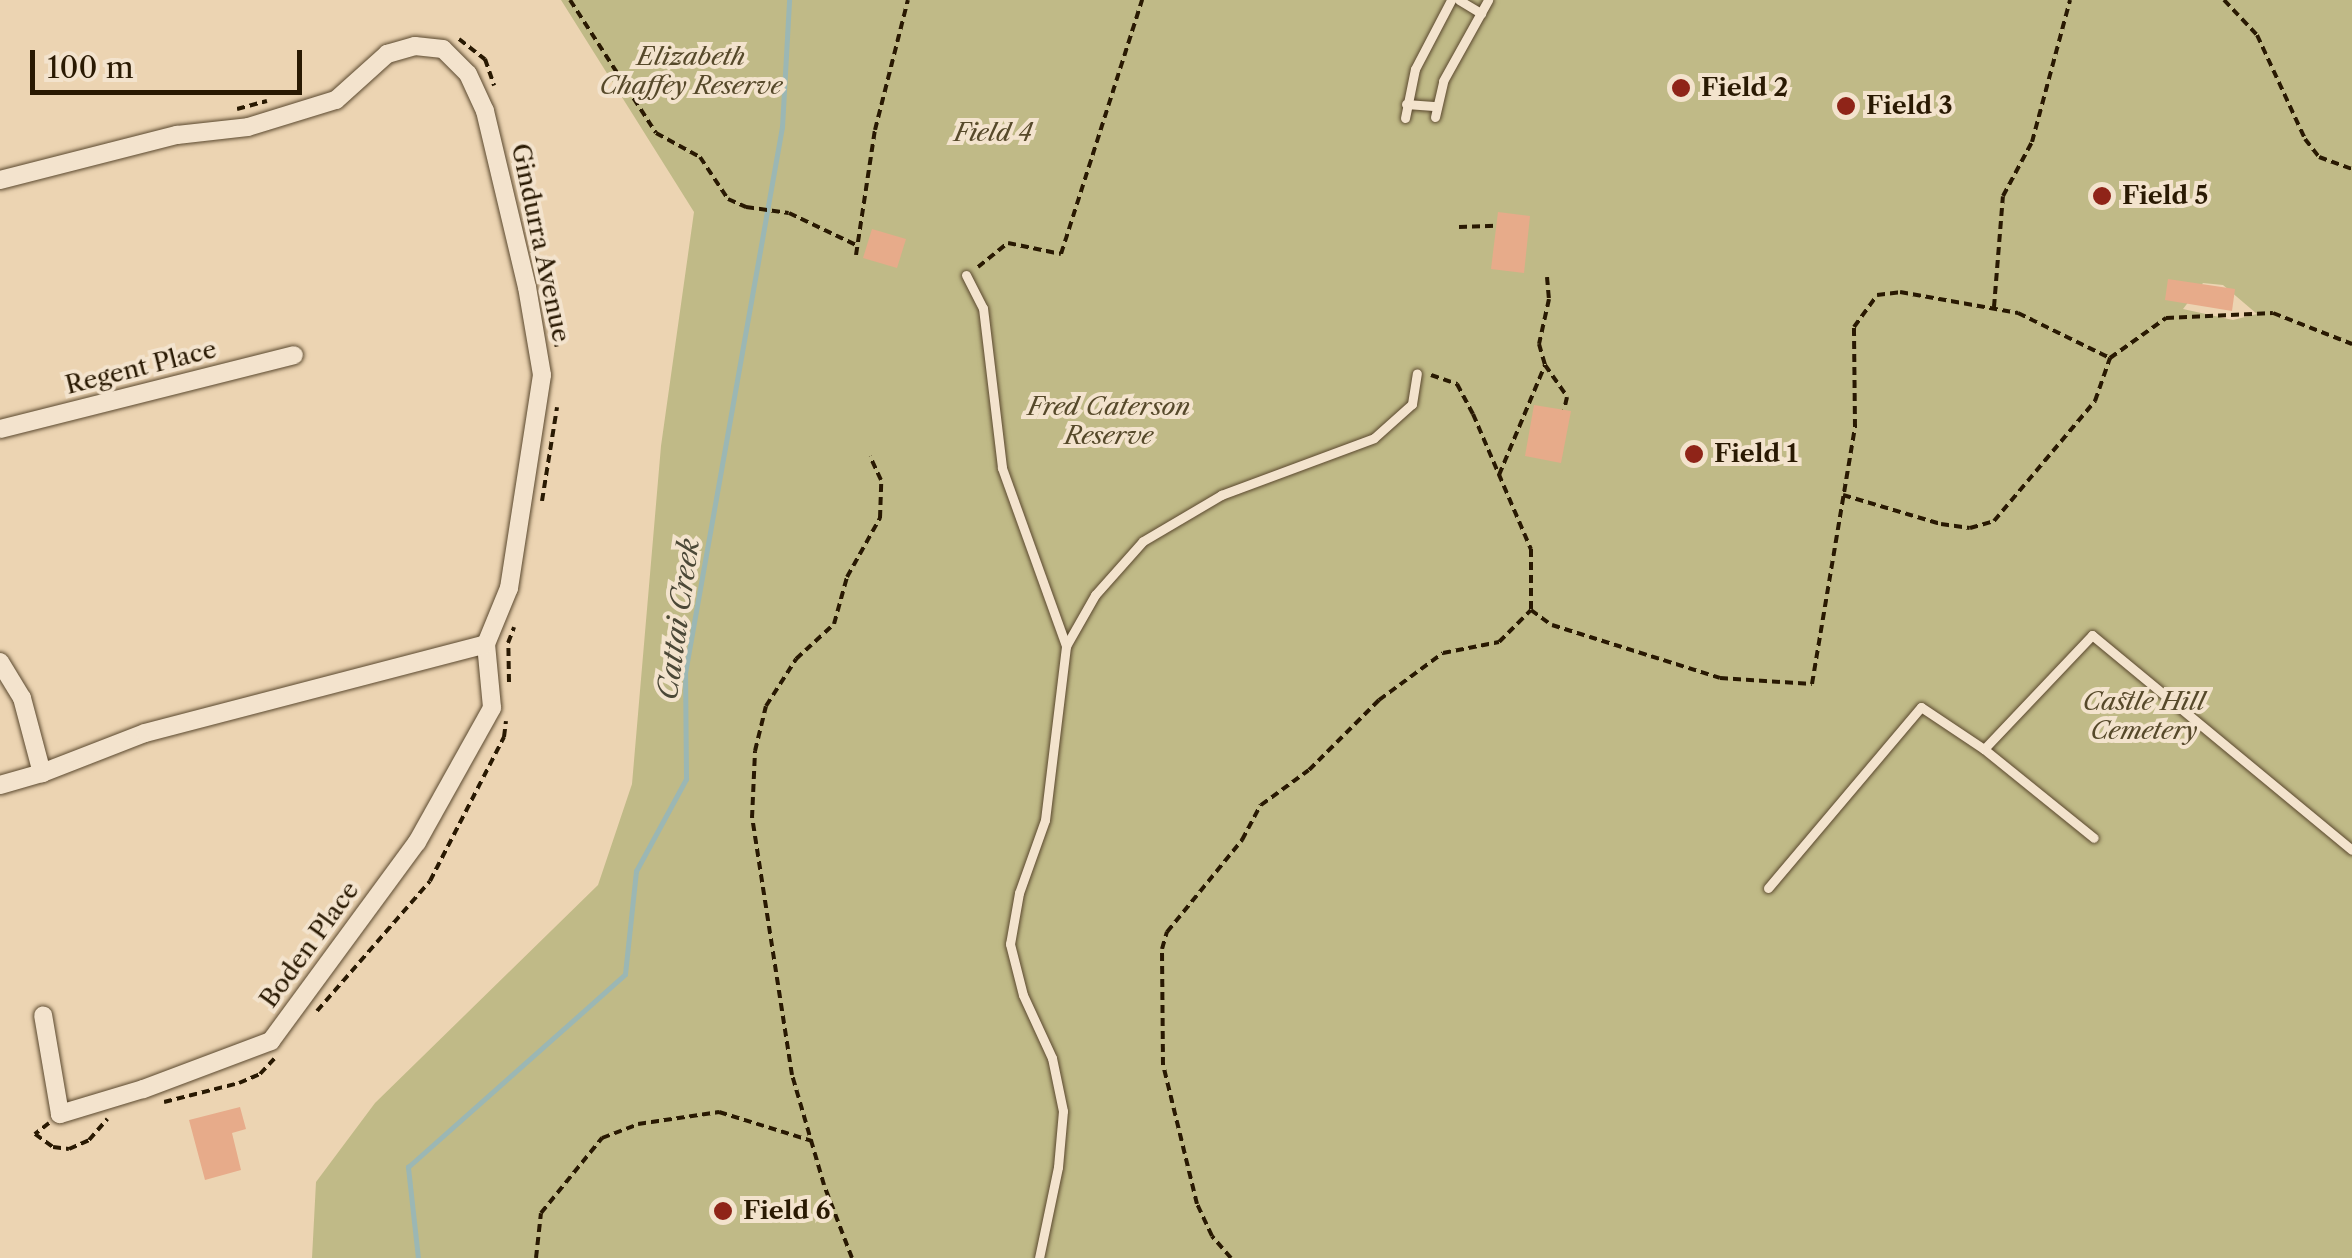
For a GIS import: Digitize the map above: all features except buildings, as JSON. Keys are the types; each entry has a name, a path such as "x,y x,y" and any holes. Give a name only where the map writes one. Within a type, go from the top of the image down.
{"street":[{"name":"Gindurra Avenue","path":"0,180 177,135 248,127 336,100 387,54 415,46 443,50 456,62 468,74 485,111 527,288 542,375 509,588 486,644"},
{"name":"Regent Place","path":"0,429 294,354"},
{"path":"0,785 42,774 145,733 486,644"},
{"name":"Boden Place","path":"43,1015 60,1114 143,1089 271,1041 417,842 492,708 486,644"},
{"path":"0,662 22,698 42,774"}],"lane":[{"path":"1405,118 1415,69 1450,0"},
{"path":"1460,0 1481,13"},
{"path":"1406,104 1436,111 1443,81 1488,0"},
{"path":"966,276 983,308 1002,468 1066,646"},
{"path":"1039,1258 1058,1167 1063,1111 1052,1058 1023,995 1010,944 1019,893 1045,820 1066,646 1095,595 1143,541 1221,495 1374,438 1412,404 1416,373"},
{"path":"1984,749 2092,635 2352,850"},
{"path":"1768,888 1922,707 1984,749 2094,838"}],"path":[{"path":"570,0 656,132 700,157 728,199 746,207 789,213 856,245"},
{"path":"856,255 878,112 908,0"},
{"path":"966,276 1008,244 1060,254 1142,0"},
{"path":"1994,308 2003,196 2032,142 2070,0"},
{"path":"2224,0 2257,35 2305,139 2319,157 2352,168"},
{"path":"452,36 485,58 498,95"},
{"path":"238,109 272,99"},
{"path":"1459,227 1496,226"},
{"path":"1547,278 1549,299 1539,344 1545,365 1567,397 1564,410"},
{"path":"1531,610 1552,625 1720,678 1812,684 1855,428 1854,326 1878,294 1900,292 2018,313 2110,358"},
{"path":"548,299 557,356"},
{"path":"1843,495 1942,524 1970,528 1994,522 2095,401 2110,358 2166,318 2274,314 2352,344"},
{"path":"1499,475 1545,365"},
{"path":"1231,1258 1212,1236 1196,1204 1186,1145 1163,1066 1162,949 1168,932 1242,840 1261,805 1310,770 1379,700 1443,653 1500,642 1531,610 1531,550 1457,384 1416,373"},
{"path":"540,510 557,393"},
{"path":"852,1258 812,1141 785,1038 752,818 755,751 766,706 796,659 834,624 847,577 880,518 881,480 870,456"},
{"path":"508,660 515,625"},
{"path":"536,1258 541,1212 602,1138 638,1124 720,1112 812,1141"}],"green space":[{"name":"Fred Caterson Reserve","path":"561,0 2352,0 2352,1258 312,1258 316,1182 375,1103 598,885 632,784 661,446 694,212","holes":["2203,283 2223,285 2257,314 2233,320 2183,309"]}],"waterway":[{"name":"Cattai Creek","path":"418,1258 408,1167 625,974 636,871 686,779 685,673 782,127 789,0"}],"place":[{"name":"Field 2","path":"1681,88"},
{"name":"Field 3","path":"1846,106"},
{"name":"Field 5","path":"2102,196"},
{"name":"Field 1","path":"1694,454"},
{"name":"Field 6","path":"723,1211"}],"park label":[{"name":"Elizabeth Chaffey Reserve","path":"691,72"},
{"name":"Field 4","path":"993,133"},
{"name":"Castle Hill Cemetery","path":"2144,718"}]}
